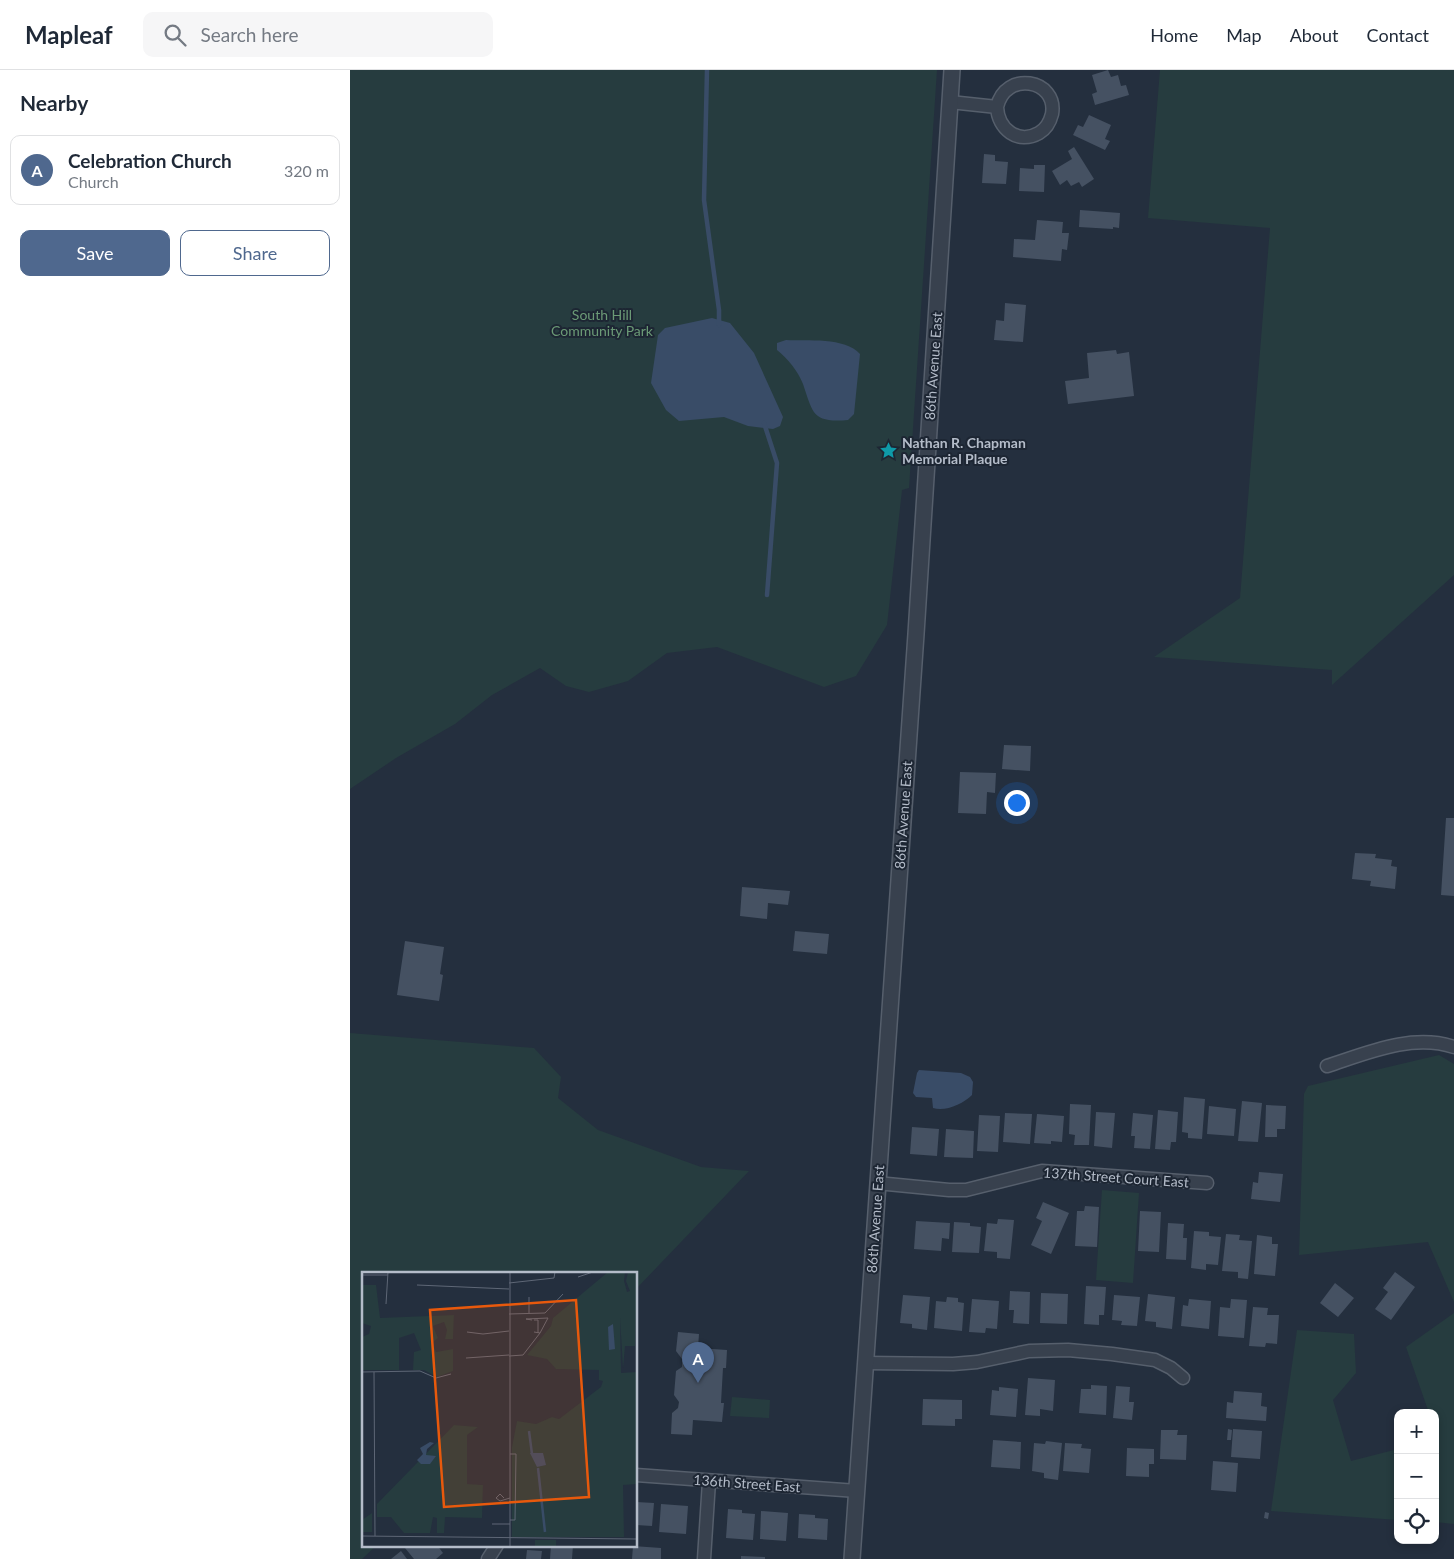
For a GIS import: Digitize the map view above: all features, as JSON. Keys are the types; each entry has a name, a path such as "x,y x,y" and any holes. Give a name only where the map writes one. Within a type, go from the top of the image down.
{"street":[{"name":"86th Avenue East","path":"852,1559 916,634 952,70"},
{"path":"1018,82 1026,82 1034,84 1046,92 1051,100 1052,111 1050,120 1042,131 1033,136 1024,137 1016,136 1004,129 997,115 997,107 1001,95 1008,88 1018,82"},
{"path":"950,102 997,107"},
{"path":"1327,1066 1383,1048 1410,1043 1443,1043 1454,1047"},
{"name":"137th Street Court East","path":"877,1183 966,1190 1042,1171 1207,1183"},
{"path":"866,1363 953,1364 976,1362 1028,1351 1068,1350 1155,1360 1171,1368 1183,1378"},
{"name":"136th Street East","path":"638,1476 857,1491"},
{"path":"704,1559 709,1481"},
{"path":"488,1559 496,1546"}],"green space":[{"name":"South Hill Community Park","path":"350,70 937,70 909,488 902,490 887,625 856,676 824,687 717,647 667,653 628,681 589,692 566,686 540,668 492,695 455,724 396,758 350,789"},
{"path":"1160,70 1454,70 1454,575 1332,685 1332,670 1154,657 1240,598 1270,228 1148,218"},
{"path":"350,1033 534,1048 561,1077 558,1098 598,1130 701,1167 749,1171 638,1287 638,1272 362,1272 362,1546 376,1546 362,1559 350,1559"},
{"path":"1439,1055 1454,1064 1454,1302 1428,1242 1299,1255 1304,1094 1308,1086"},
{"path":"1102,1190 1139,1193 1133,1283 1096,1280"},
{"path":"1454,1313 1454,1524 1439,1522 1439,1409 1428,1409 1406,1347"},
{"path":"1297,1330 1354,1334 1356,1373 1333,1400 1351,1461 1394,1450 1394,1520 1271,1511"},
{"path":"732,1397 770,1400 769,1418 730,1416"}],"water":[{"path":"712,318 730,323 754,353 783,417 780,426 773,429 748,426 724,417 679,421 666,410 651,383 658,335 665,328"},
{"path":"786,340 836,342 860,354 854,414 848,420 827,420 821,418 812,409 798,374 789,361 777,350 777,343"},
{"path":"919,1070 961,1073 970,1077 973,1082 972,1095 954,1106 943,1109 933,1108 932,1098 916,1097 913,1093"}],"building":[{"path":"1108,70 1111,77 1118,75 1121,86 1126,85 1129,95 1095,105 1092,94 1097,92 1092,75"},
{"path":"1089,115 1111,125 1105,139 1110,141 1105,150 1073,135 1078,125 1083,127"},
{"path":"1074,147 1094,179 1082,187 1079,182 1071,186 1067,180 1060,185 1052,171 1072,159 1068,151"},
{"path":"984,154 995,155 995,161 1008,162 1006,184 982,183"},
{"path":"1034,165 1045,165 1044,192 1019,191 1020,168 1034,169"},
{"path":"1080,210 1120,213 1119,228 1079,227"},
{"path":"1037,220 1063,222 1062,233 1069,233 1067,250 1062,249 1061,261 1013,257 1014,239 1035,240"},
{"path":"1005,303 1026,305 1023,342 994,340 996,320 1004,321"},
{"path":"1116,350 1117,354 1129,352 1134,396 1068,404 1065,381 1089,378 1087,353"},
{"path":"1004,745 1031,746 1030,771 1002,769"},
{"path":"960,772 996,773 995,793 987,792 986,814 958,813"},
{"path":"1446,818 1454,818 1454,896 1441,895"},
{"path":"1355,853 1376,854 1375,858 1392,860 1391,866 1397,867 1395,889 1370,886 1371,881 1352,879"},
{"path":"742,887 790,891 788,905 768,903 767,919 740,916"},
{"path":"795,931 829,934 827,954 793,951"},
{"path":"405,941 444,947 440,974 443,975 439,1001 397,995"},
{"path":"1184,1097 1205,1099 1202,1139 1188,1138 1188,1133 1182,1132"},
{"path":"1242,1101 1262,1103 1258,1142 1238,1141"},
{"path":"1070,1104 1091,1105 1089,1145 1074,1145 1075,1135 1069,1134"},
{"path":"1266,1105 1286,1106 1285,1129 1277,1129 1277,1137 1265,1137"},
{"path":"1209,1106 1236,1109 1234,1136 1207,1134"},
{"path":"1158,1110 1178,1112 1176,1142 1171,1142 1170,1150 1155,1149"},
{"path":"1096,1112 1115,1113 1112,1148 1094,1146"},
{"path":"1005,1113 1032,1114 1030,1144 1003,1142"},
{"path":"1133,1113 1153,1115 1150,1149 1134,1148 1135,1136 1131,1136"},
{"path":"1037,1114 1064,1116 1062,1142 1051,1141 1051,1144 1034,1143"},
{"path":"979,1115 1000,1116 998,1152 977,1151"},
{"path":"912,1127 939,1129 937,1156 910,1154"},
{"path":"946,1129 974,1131 973,1158 944,1157"},
{"path":"1259,1172 1283,1174 1280,1202 1251,1199 1253,1182 1258,1183"},
{"path":"1043,1202 1069,1213 1051,1254 1031,1245 1042,1221 1036,1218"},
{"path":"1085,1206 1099,1207 1097,1247 1075,1246 1077,1211 1084,1211"},
{"path":"1140,1211 1161,1212 1159,1252 1138,1251"},
{"path":"998,1219 1014,1220 1010,1259 997,1258 997,1252 984,1251 987,1223 997,1224"},
{"path":"916,1221 950,1223 949,1239 942,1238 941,1251 914,1249"},
{"path":"954,1222 970,1223 970,1226 981,1227 979,1253 952,1252"},
{"path":"1168,1223 1184,1224 1183,1238 1187,1238 1186,1260 1166,1259"},
{"path":"1194,1231 1209,1232 1209,1236 1221,1237 1218,1265 1206,1264 1206,1270 1191,1268"},
{"path":"1226,1234 1240,1235 1239,1240 1252,1241 1248,1279 1238,1278 1238,1272 1222,1271"},
{"path":"1257,1235 1272,1237 1272,1244 1278,1244 1275,1276 1254,1274"},
{"path":"1395,1272 1415,1287 1391,1320 1375,1309 1388,1292 1383,1288"},
{"path":"1335,1283 1354,1298 1338,1317 1320,1303"},
{"path":"1086,1286 1106,1287 1104,1315 1099,1315 1099,1325 1084,1324"},
{"path":"1010,1291 1030,1292 1029,1324 1013,1323 1014,1310 1009,1310"},
{"path":"1041,1293 1068,1294 1067,1324 1040,1323"},
{"path":"1148,1294 1175,1297 1172,1329 1156,1327 1156,1322 1145,1321"},
{"path":"903,1295 930,1297 927,1330 912,1328 912,1324 900,1323"},
{"path":"1114,1295 1140,1297 1137,1326 1121,1325 1122,1321 1112,1320"},
{"path":"947,1297 958,1298 958,1302 964,1303 962,1331 934,1328 936,1301 946,1302"},
{"path":"972,1299 999,1301 997,1329 986,1328 985,1333 969,1332"},
{"path":"1189,1299 1211,1301 1209,1329 1181,1326 1183,1305 1188,1306"},
{"path":"1231,1299 1247,1300 1244,1338 1218,1336 1220,1307 1230,1308"},
{"path":"1253,1307 1268,1308 1267,1315 1279,1315 1277,1344 1266,1343 1265,1347 1249,1346"},
{"path":"678,1332 699,1334 698,1348 727,1350 726,1368 723,1368 721,1403 724,1403 722,1422 693,1420 692,1435 671,1434 672,1413 678,1408 679,1402 674,1395 676,1371 682,1367 682,1359 676,1351"},
{"path":"1028,1378 1055,1380 1053,1411 1040,1409 1040,1416 1025,1415"},
{"path":"1091,1385 1107,1386 1106,1415 1079,1413 1081,1389 1091,1389"},
{"path":"1116,1386 1130,1387 1129,1402 1134,1402 1132,1420 1113,1418"},
{"path":"999,1387 1018,1389 1016,1417 990,1415 992,1390 999,1391"},
{"path":"1234,1391 1262,1393 1261,1406 1267,1407 1266,1421 1226,1418 1227,1402 1233,1403"},
{"path":"923,1399 962,1400 962,1419 955,1419 955,1426 922,1425"},
{"path":"1228,1429 1232,1430 1231,1440 1227,1440"},
{"path":"1233,1429 1262,1431 1260,1459 1231,1457"},
{"path":"1161,1430 1178,1430 1177,1435 1187,1435 1186,1460 1160,1459"},
{"path":"993,1440 1021,1442 1020,1469 991,1467"},
{"path":"1046,1441 1062,1443 1058,1480 1044,1478 1044,1473 1032,1471 1034,1443 1045,1444"},
{"path":"1065,1443 1082,1444 1081,1448 1091,1449 1089,1473 1063,1471"},
{"path":"1127,1448 1154,1449 1154,1464 1149,1464 1149,1477 1126,1476"},
{"path":"1213,1461 1238,1463 1236,1492 1211,1490"},
{"path":"638,1502 654,1503 652,1526 638,1525"},
{"path":"661,1504 688,1506 686,1534 659,1532"},
{"path":"728,1509 742,1510 742,1513 755,1514 753,1540 726,1538"},
{"path":"761,1511 788,1513 786,1541 760,1539"},
{"path":"1265,1512 1269,1513 1268,1519 1264,1518"},
{"path":"799,1514 815,1515 815,1518 828,1519 827,1540 798,1538"},
{"path":"407,1546 438,1546 443,1553 436,1559 414,1559 405,1548"},
{"path":"551,1546 573,1546 572,1559 550,1559"},
{"path":"633,1546 661,1548 661,1559 632,1559"},
{"path":"527,1550 542,1551 541,1559 526,1559"},
{"path":"401,1551 407,1559 391,1559"},
{"path":"741,1556 765,1557 765,1559 741,1559"}],"waterway":[{"path":"707,70 704,200 719,310 719,325"},
{"path":"764,423 777,463 767,595"}],"place":[{"name":"Nathan R. Chapman Memorial Plaque","path":"888,450"},
{"name":"Celebration Church","path":"698,1383"}]}
